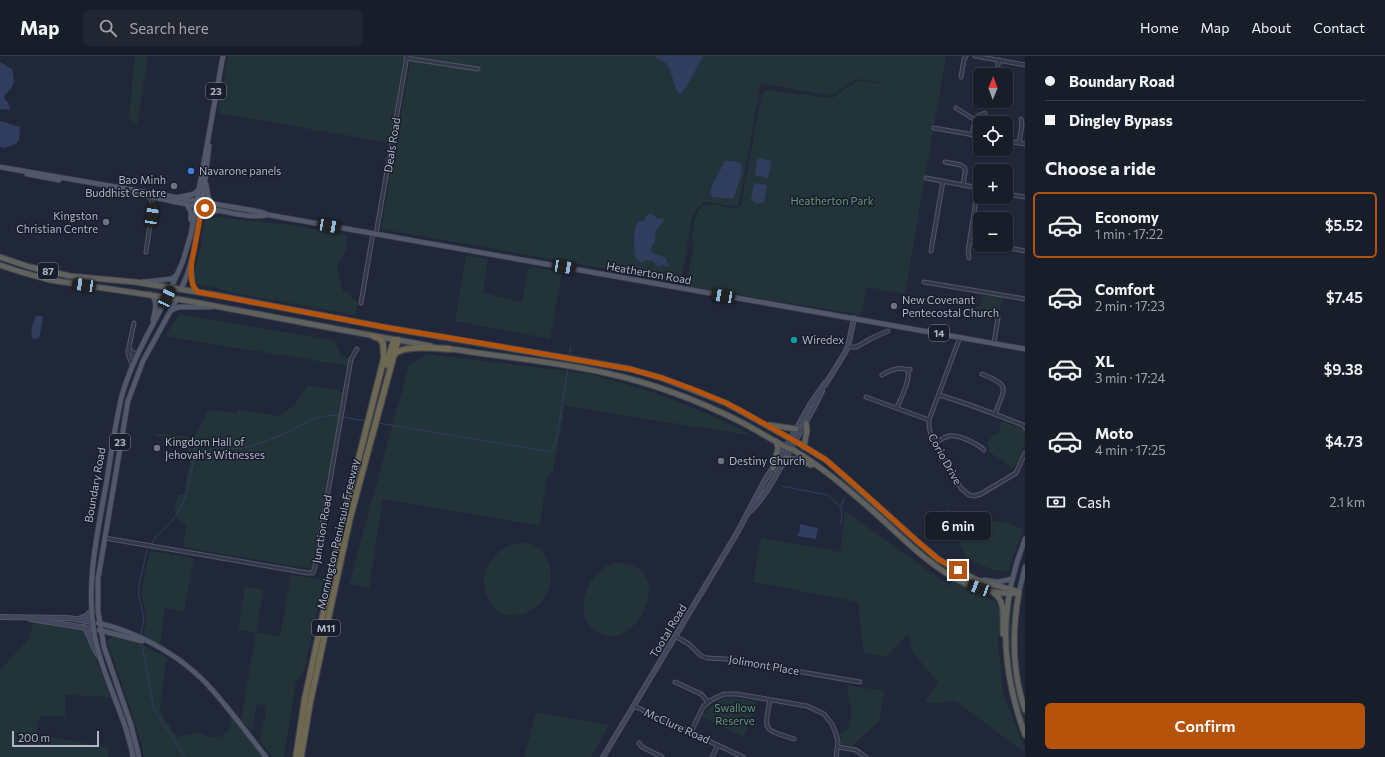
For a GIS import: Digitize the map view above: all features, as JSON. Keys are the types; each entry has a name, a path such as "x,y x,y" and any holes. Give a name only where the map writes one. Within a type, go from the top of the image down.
{"highway":[{"name":"87","path":"0,257 30,267 70,276 136,282 198,292 399,330 630,369 662,378 726,403 804,446 826,460 938,559 977,580 1010,591"},
{"name":"87","path":"0,265 50,280 167,297 449,349 571,366 621,377 677,394 725,414 776,441 823,470 860,500 933,564 959,580 992,592 1018,592"},
{"name":"Boundary Road","path":"167,297 171,288"},
{"name":"Boundary Road","path":"177,299 181,290"},
{"name":"M11","path":"396,340 399,330"},
{"name":"Mornington Peninsula Freeway","path":"296,757 304,704 342,528 375,396 384,352 383,342 373,336"},
{"name":"Mornington Peninsula Freeway","path":"375,396 396,340"},
{"name":"Mornington Peninsula Freeway","path":"301,757 310,703 350,518 395,354 396,340"},
{"path":"395,354 400,350 410,349 449,349"},
{"path":"804,446 807,430 806,422"},
{"path":"764,424 796,429"},
{"path":"773,468 778,448 776,441"},
{"path":"785,458 798,460 823,470"},
{"path":"1010,591 1006,624 1008,672 1013,697 1025,735"},
{"path":"992,592 999,597 1002,603 1003,637 1006,651"},
{"path":"1018,592 1014,623 1014,651 1018,684 1025,710"}],"main road":[{"name":"23","path":"202,202 210,126 223,56"},
{"name":"14","path":"0,168 196,207"},
{"name":"14","path":"0,168 196,201"},
{"name":"23","path":"196,201 198,190 204,176"},
{"path":"204,176 208,196 212,204"},
{"path":"175,197 192,194 198,190"},
{"name":"Heatherton Road","path":"196,201 1025,349"},
{"name":"Boundary Road","path":"171,288 178,274 187,248 196,201"},
{"name":"Boundary Road","path":"181,290 191,262 202,202"},
{"path":"187,205 191,213 192,228"},
{"name":"Heatherton Road","path":"196,207 258,217 269,215"},
{"path":"200,218 202,215 207,213 223,211"},
{"path":"191,262 193,286 198,292"},
{"path":"136,282 171,280 178,274"},
{"path":"149,294 154,297 156,304 156,310 151,328"},
{"name":"Boundary Road","path":"133,757 125,728 99,656 92,622 91,575 119,409 128,375 167,297"},
{"name":"Boundary Road","path":"139,757 131,725 116,686 100,630 98,586 127,405 142,362 177,299"},
{"path":"172,310 181,307 217,306"},
{"name":"Tootal Road","path":"792,440 806,422 848,347 854,318"},
{"path":"128,375 137,363 142,362"},
{"name":"Tootal Road","path":"748,514 754,508 785,458 796,429 811,403 826,384"},
{"name":"Tootal Road","path":"603,757 748,514 751,505 773,468 788,448"},
{"path":"97,536 105,538"},
{"path":"1010,591 1012,579 1025,539"},
{"path":"1018,592 1025,567"},
{"path":"977,580 998,582 1012,579"},
{"path":"77,619 85,617 91,611"},
{"path":"0,617 77,619 99,623 126,631 152,644 178,660 204,681 266,757"},
{"path":"17,617 100,630 152,644"},
{"path":"84,627 88,632 94,649 99,656"},
{"path":"103,642 107,636 116,634"}],"street":[{"path":"961,77 964,59 966,56"},
{"path":"975,56 1025,64"},
{"path":"407,57 478,70"},
{"name":"Deals Road","path":"360,303 375,234 407,57"},
{"path":"997,68 999,60"},
{"path":"956,108 973,119"},
{"path":"978,116 985,113"},
{"path":"1019,143 1022,125 1021,119"},
{"path":"934,128 972,135 973,130"},
{"path":"1013,142 1025,144"},
{"path":"945,162 961,165 965,168 963,185"},
{"path":"926,178 973,187"},
{"path":"931,251 943,181"},
{"path":"1013,195 1025,197"},
{"path":"146,252 153,205 150,197"},
{"path":"153,205 161,200"},
{"path":"969,258 968,253 976,204"},
{"path":"1013,249 1025,251"},
{"path":"924,282 1025,299"},
{"path":"994,343 998,317"},
{"path":"132,367 132,361 128,354 134,323"},
{"path":"848,347 856,347 874,337 888,332"},
{"name":"Corio Drive","path":"960,337 929,420 930,433 934,443 961,488 967,494 974,496 981,494 1016,473 1025,453"},
{"path":"129,344 131,353 138,353"},
{"name":"Junction Road","path":"105,538 313,573 316,567 351,359 357,349"},
{"path":"882,374 896,368 909,370 905,389 897,408"},
{"path":"982,374 1000,382 1003,387 1003,392 995,414"},
{"path":"940,393 1024,426 1025,421"},
{"path":"866,397 929,420"},
{"path":"934,443 946,436 956,436 979,445 984,450"},
{"name":"Jolimont Place","path":"675,636 689,644 701,656 706,658 726,659 860,682"},
{"path":"675,682 701,694 708,702"},
{"path":"691,732 702,709 708,702 721,695 732,694 811,707 824,714 836,732 838,747 836,757"},
{"path":"770,700 766,724 768,729 772,732 794,739"},
{"name":"McClure Road","path":"634,706 742,757"},
{"path":"639,743 642,747 662,757"},
{"path":"712,757 718,745"},
{"path":"838,747 856,750 866,757"}],"green space":[{"path":"135,56 148,56 137,125 129,118"},
{"path":"228,56 404,56 390,143 218,113 220,91 222,91"},
{"name":"Heatherton Park","path":"411,56 946,56 905,294 867,287 861,315 686,286 694,243 692,242 695,219 698,212 702,207 708,205 737,208 741,205 761,97 765,91 770,89 779,92 832,98 857,81 889,84 856,79 831,96 761,83 739,204 737,206 733,206 705,202 699,206 692,217 681,281 679,282 381,229"},
{"path":"206,217 209,217 210,219 219,217 290,225 346,235 346,252 337,265 343,291 350,294 351,298 358,301 355,315 197,285 193,278"},
{"path":"466,255 488,259 483,293 522,302 529,266 562,272 550,339 455,321"},
{"path":"982,295 1003,298 999,313 995,313 993,316 975,312 976,306 981,306"},
{"path":"179,314 335,341 341,356 349,358 348,366 165,336"},
{"path":"427,354 591,374 652,392 708,414 754,436 565,406 553,472 547,476 540,526 383,499 369,588 349,584 409,365"},
{"path":"307,386 336,389 343,393 313,567 309,569 183,547 186,526 180,522 174,511 178,495 184,494 186,477 190,464 186,441 158,437 154,433 193,437 209,410 238,413 238,410 280,416 295,404"},
{"path":"1002,421 1020,428 1025,432 1022,452 1012,469 1001,459 988,452 989,447 986,444 995,433 998,434"},
{"path":"840,476 936,560 964,577 1003,589 1002,592 968,581 936,564 848,488 838,477"},
{"path":"948,509 966,523 983,521 1005,522 1023,529 1008,572 990,569 966,558 945,511"},
{"path":"845,511 950,586 952,581 977,591 1001,604 998,644 1004,697 1025,748 1025,753 956,701 938,703 925,702 938,682 912,652 908,634 885,657 864,653 858,602 753,582 761,538 840,552"},
{"path":"526,542 535,545 543,553 549,564 551,580 547,594 539,605 528,612 515,616 503,614 492,606 485,591 485,572 488,564 500,551 508,546"},
{"path":"150,551 194,558 184,611 165,608 160,645 143,635 147,618 141,593"},
{"path":"617,563 636,567 646,577 649,591 646,607 638,621 626,631 613,636 598,633 591,627 586,620 584,602 589,584 594,576 604,567"},
{"path":"291,575 324,580 303,674 296,681 284,757 272,757 260,741 267,706 257,704 252,732 241,720 256,633 238,629 245,587 263,590 256,632 280,636"},
{"path":"1010,603 1014,604 1012,649 1021,701 1025,715 1025,730 1014,694 1010,667 1008,625"},
{"path":"34,621 82,629 86,632 110,697 65,695 65,717 46,716 39,718 37,727 39,735 109,748 108,757 0,757 0,670 29,639"},
{"path":"112,637 134,642 169,659 166,662 160,706 162,715 177,737 199,732 209,737 220,737 229,730 232,724 229,717 231,716 262,757 144,757 142,744 108,643 108,640"},
{"path":"847,685 884,691 879,721 852,746 841,744 840,734 848,729 852,714"},
{"name":"Swallow Reserve","path":"725,698 737,698 757,702 744,737 702,717 712,706"},
{"path":"536,712 609,725 591,757 524,757"}],"water":[{"path":"654,56 703,56 689,82 680,94 676,89 671,72 667,65"},
{"path":"0,62 12,69 14,82 10,90 4,96 5,100 8,102 10,110 0,109"},
{"path":"0,121 20,127 19,140 16,144 4,148 0,147"},
{"path":"760,158 771,161 768,178 755,175 757,160"},
{"path":"725,161 739,162 742,165 741,176 734,197 731,199 713,197 710,194 712,186"},
{"path":"754,183 767,185 764,202 757,204 751,200"},
{"path":"651,214 655,216 656,219 662,218 664,220 656,231 655,241 651,251 666,258 669,267 663,265 658,267 653,261 646,260 642,263 636,259 634,239 636,225 638,221 640,222 645,220 645,216"},
{"path":"36,316 42,316 43,318 39,338 37,339 32,338 31,336 32,327"},
{"path":"800,524 818,528 816,539 797,536 800,531"}],"waterway":[{"path":"569,357 571,346"},
{"path":"378,423 551,452 556,442 568,368"},
{"path":"151,544 157,535 176,516 183,504 190,479 196,444 226,448 242,448 272,439 320,417 333,415 340,416"},
{"path":"343,417 365,421"},
{"path":"781,486 828,495 841,507 844,498"},
{"path":"840,524 842,517 841,508"},
{"path":"141,634 144,619 139,596 139,585 147,550"},
{"path":"142,645 154,709 185,757"}],"place":[{"name":"Navarone panels","path":"191,171"},
{"name":"Bao Minh Buddhist Centre","path":"174,186"},
{"name":"Kingston Christian Centre","path":"106,222"},
{"name":"New Covenant Pentecostal Church","path":"894,306"},
{"name":"Wiredex","path":"794,340"},
{"name":"Kingdom Hall of Jehovah's Witnesses","path":"157,448"},
{"name":"Destiny Church","path":"721,461"}],"route":[{"path":"205,208 201,208 199,227 191,262 193,286 198,292 389,328 630,369 693,389 740,410 826,460 938,559 958,570"}]}
